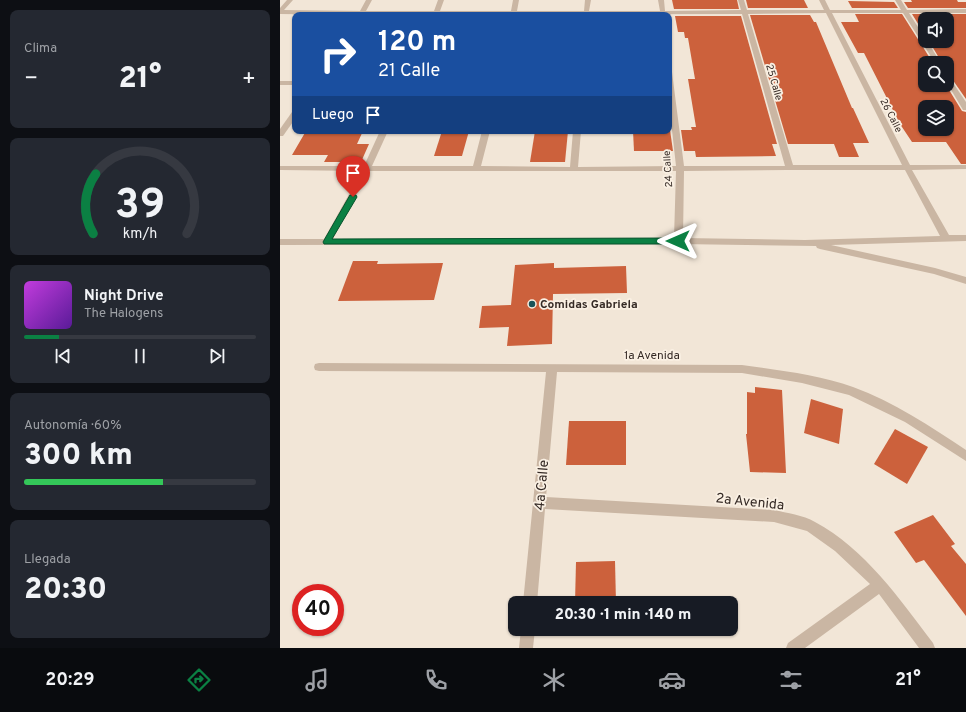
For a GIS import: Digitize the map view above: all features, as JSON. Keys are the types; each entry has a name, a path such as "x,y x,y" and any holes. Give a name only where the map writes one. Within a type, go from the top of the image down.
{"street":[{"path":"280,12 290,0"},
{"path":"362,12 369,0"},
{"path":"436,12 441,0"},
{"path":"513,12 516,0"},
{"path":"586,12 588,0"},
{"path":"661,0 663,12"},
{"name":"25 Calle","path":"741,0 790,169"},
{"name":"26 Calle","path":"822,0 907,167 946,238"},
{"path":"898,0 934,56"},
{"path":"672,13 744,11 966,11"},
{"path":"280,12 292,12"},
{"path":"280,83 292,83"},
{"path":"954,89 966,108"},
{"name":"24 Calle","path":"672,98 680,169 678,241"},
{"path":"280,134 292,118"},
{"path":"327,242 346,211 368,169 383,134"},
{"path":"477,168 485,134"},
{"path":"574,169 577,134"},
{"path":"280,168 790,169 966,166"},
{"path":"280,242 678,241 805,243 966,238"},
{"path":"805,243 935,271 966,281"},
{"name":"1a Avenida","path":"319,367 742,368 802,379 851,391 909,419 966,456"},
{"name":"4a Calle","path":"531,596 552,368"},
{"name":"2a Avenida","path":"539,504 774,516 810,526 840,546 880,585 928,648"},
{"path":"793,648 880,585"},
{"path":"526,648 527,636"}],"building":[{"path":"672,0 737,0 739,9 674,9"},
{"path":"746,0 804,0 808,8 748,8"},
{"path":"911,0 957,0 958,2 966,2 966,8 908,8 904,2 912,2"},
{"path":"848,1 894,2 898,8 852,8"},
{"path":"855,14 902,14 918,39 918,48 924,48 929,56 918,56 918,92 950,92 962,111 966,112 966,164 961,164 946,142 912,142 900,124 864,53 858,53 841,22 859,22"},
{"path":"912,14 918,14 918,24"},
{"path":"954,14 966,14 966,99 954,82 954,56 938,56 933,48 954,48"},
{"path":"750,15 810,15 814,22 816,22 852,108 869,143 853,143 859,157 839,157 834,144 788,144"},
{"path":"675,16 741,16 777,144 772,144 776,156 696,157 695,151 684,151 681,130 692,130 691,127 696,127 688,79 695,79 688,38 685,38 684,32 678,32"},
{"path":"304,134 362,134 357,144 369,144 361,162 324,162 328,155 292,155"},
{"path":"441,134 468,134 462,156 434,156"},
{"path":"535,134 568,134 565,162 530,162"},
{"path":"633,134 671,134 673,151 634,151"},
{"path":"353,261 378,261 377,264 443,263 434,300 338,301"},
{"path":"554,263 554,268 626,266 627,293 553,294 552,344 507,346 509,327 479,328 482,306 511,305 515,265"},
{"path":"755,387 782,390 786,473 750,472 746,434 747,392 755,393"},
{"path":"811,399 843,409 839,444 804,433"},
{"path":"569,421 626,421 626,465 566,465"},
{"path":"895,429 928,447 907,484 874,464"},
{"path":"933,515 955,544 951,546 966,564 966,616 924,560 916,563 894,532"},
{"path":"615,561 616,596 575,596 576,562"}],"place":[{"name":"Comidas Gabriela","path":"532,304"}],"route":[{"path":"353,197 327,242 678,241"}]}
